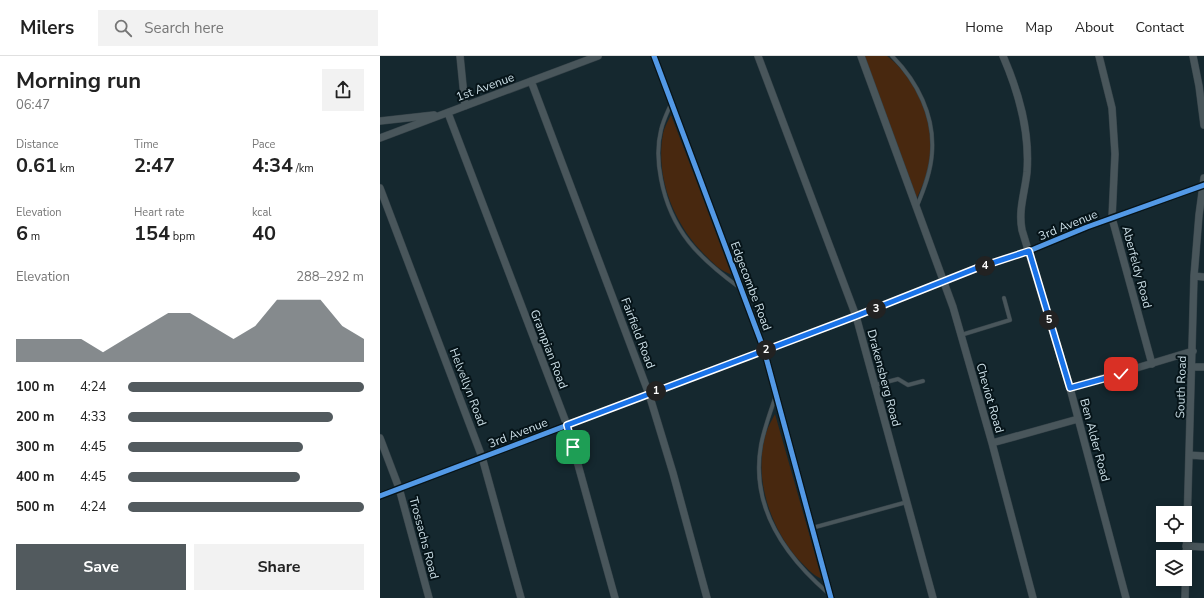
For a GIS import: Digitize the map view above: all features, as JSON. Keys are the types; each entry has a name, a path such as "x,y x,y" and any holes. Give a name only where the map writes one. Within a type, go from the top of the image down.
{"street":[{"path":"460,56 465,106"},
{"name":"1st Avenue","path":"380,138 598,56"},
{"name":"Edgecombe Road","path":"654,56 764,350 830,596"},
{"name":"Drakensberg Road","path":"758,56 856,316 933,598"},
{"name":"Cheviot Road","path":"861,56 945,282 992,443 1033,598"},
{"name":"Ben Alder Road","path":"1003,56 1018,94 1024,121 1027,148 1027,173 1020,220 1070,388 1126,598"},
{"name":"Aberfeldy Road","path":"1099,56 1112,108 1115,154 1112,218 1152,364"},
{"path":"1192,56 1199,86 1204,125"},
{"name":"Fairfield Road","path":"531,81 649,394 673,473 707,598"},
{"path":"380,121 446,113"},
{"name":"Grampian Road","path":"446,113 567,425 614,598"},
{"name":"3rd Avenue","path":"380,496 856,316 945,282 977,268 1029,251 1203,183"},
{"name":"South Road","path":"1185,598 1194,276 1203,183"},
{"name":"Helvellyn Road","path":"380,188 482,457 521,598"},
{"path":"1194,276 1204,276"},
{"path":"1070,388 1193,351"},
{"path":"1192,367 1204,368"},
{"path":"992,443 1078,420"},
{"name":"Trossachs Road","path":"380,438 399,488 429,598"},
{"path":"1189,456 1204,456"},
{"path":"1186,546 1204,547"}],"lane":[{"path":"892,56 901,65 920,95 926,110 931,130 932,152 926,182 917,207"},
{"path":"671,103 661,130 659,167 667,204 674,220 686,238 705,260 741,289"},
{"path":"961,335 1010,320 1004,298"},
{"path":"875,385 898,379 908,385 923,381"},
{"path":"776,395 761,446 760,486 766,509 774,529 790,555 830,596"},
{"path":"812,528 907,502"}],"shaded area":[{"path":"864,56 887,56 898,65 907,76 922,103 927,117 932,146 929,170 917,198"},
{"path":"671,115 733,275 725,272 717,266 693,242 684,229 669,199 662,167 661,150 666,124"},
{"path":"775,414 822,579 809,570 787,545 771,515 766,499 761,466 762,449 767,430"}],"cycle path":[{"path":"654,56 764,350 831,598"},
{"path":"380,496 856,316 977,268 1029,251 1087,227 1204,185"}],"route":[{"path":"573,447 567,425 945,282 977,268 1029,251 1070,388 1121,374"}]}
